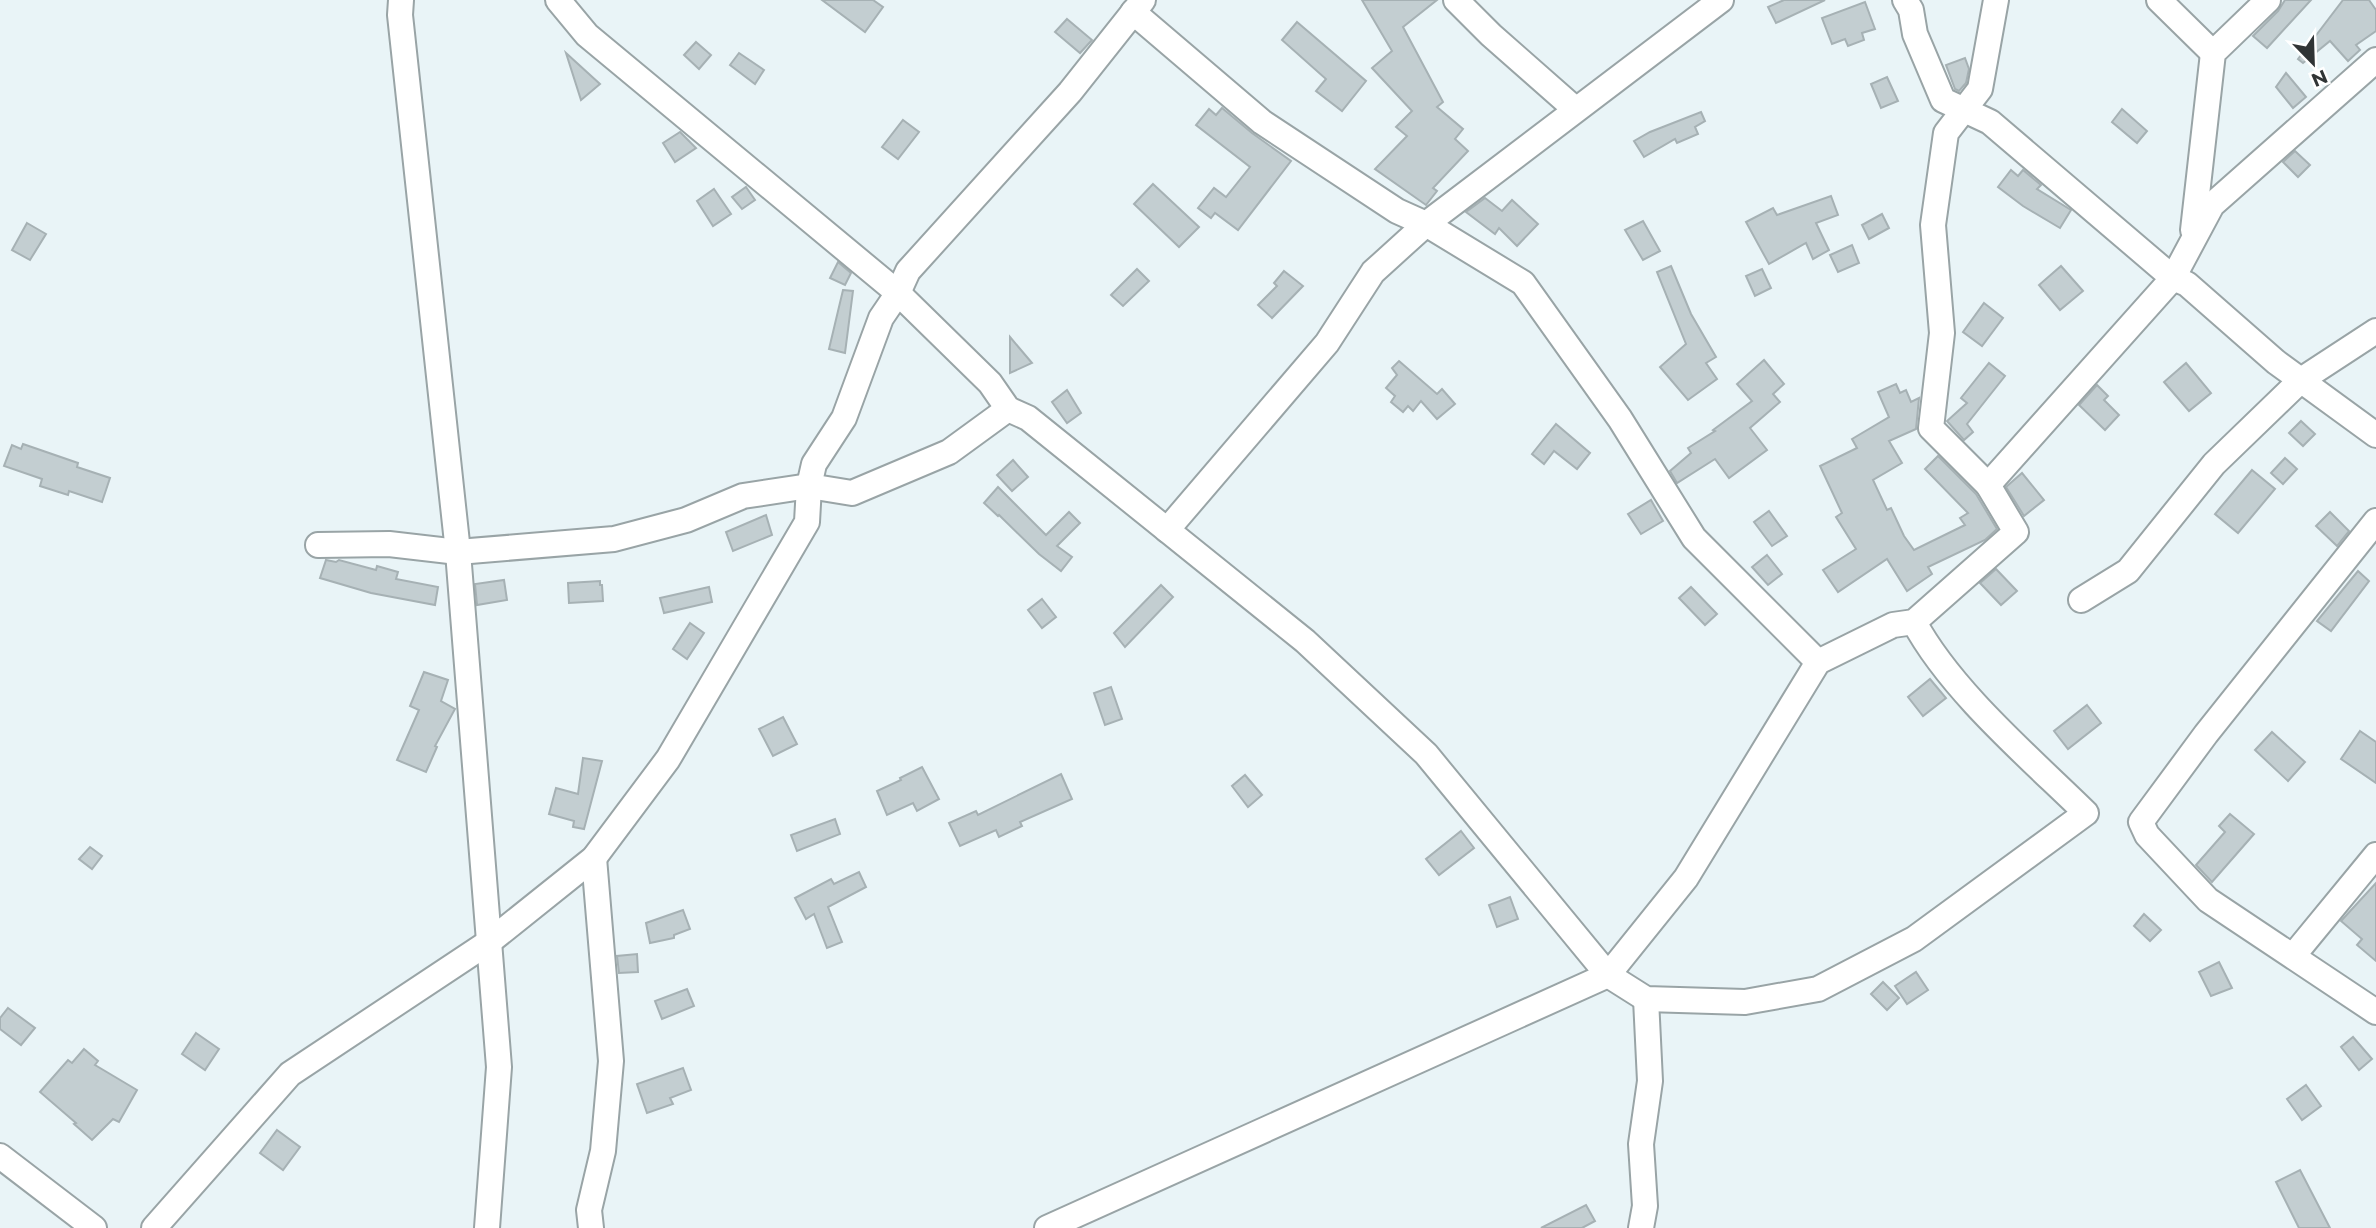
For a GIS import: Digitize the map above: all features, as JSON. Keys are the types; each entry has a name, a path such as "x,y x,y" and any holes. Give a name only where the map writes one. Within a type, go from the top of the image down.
{"street":[{"path":"401,0 400,15 458,552 499,1067 487,1228"},
{"path":"558,0 587,35 898,293 990,383 1008,409 1028,418 1305,641 1426,754 1608,975 1646,999 1745,1002 1818,989 1913,939 2086,814 1970,698 1925,643 1914,622"},
{"path":"1456,0 1490,35 1576,109"},
{"path":"1167,530 1326,343 1373,272 1426,224 1721,0"},
{"path":"1905,0 1911,10 1915,34 1943,100 1990,122 2173,278 2188,284 2276,362 2376,435"},
{"path":"1047,1228 1608,975 1686,878 1818,662 1893,625 1914,622 2016,531 1988,485 1931,428 1942,333 1933,225 1945,133 1980,89 1996,0"},
{"path":"2159,0 2213,53"},
{"path":"2191,244 2213,53 2268,0"},
{"path":"154,1228 290,1074 489,942 594,858 668,759 807,522 809,486 814,464 844,418 881,318 898,293 908,271 1070,92 1138,6 1262,122 1397,211 1426,224 1523,283 1620,419 1694,538 1818,662"},
{"path":"1988,485 2173,278 2212,205 2376,60"},
{"path":"2081,600 2128,571 2214,464 2301,380 2376,331"},
{"path":"318,545 389,544 458,552 614,539 686,520 743,496 809,486 852,493 949,452 1008,409"},
{"path":"2376,521 2206,734 2141,822 2147,835 2208,900 2376,1012"},
{"path":"2293,956 2376,855"},
{"path":"591,1228 589,1210 603,1151 611,1061 594,858"},
{"path":"1641,1228 1645,1206 1641,1144 1650,1081 1646,999"},
{"path":"0,1156 94,1228"}],"building":[{"path":"822,0 873,0 883,7 865,32"},
{"path":"1362,0 1437,0 1403,27 1443,102 1437,107 1463,129 1455,139 1468,151 1433,188 1437,191 1426,205 1375,169 1407,136 1396,127 1412,111 1372,68 1392,51"},
{"path":"1784,0 1825,0 1776,23 1768,7"},
{"path":"2285,0 2311,0 2267,48 2253,36"},
{"path":"2343,0 2369,0 2376,10 2376,31 2356,45 2360,50 2348,61 2330,41 2303,63 2298,59"},
{"path":"1865,2 1875,29 1862,33 1864,40 1848,46 1845,39 1832,44 1822,18"},
{"path":"1067,19 1092,40 1080,53 1055,32"},
{"path":"1297,22 1366,81 1342,111 1316,91 1326,79 1282,40"},
{"path":"696,42 711,55 699,69 684,55"},
{"path":"566,53 600,84 581,100"},
{"path":"739,53 764,70 755,84 730,65"},
{"path":"1965,58 1969,69 1966,83 1959,91 1955,89 1946,65"},
{"path":"2286,73 2306,97 2293,108 2276,87"},
{"path":"1887,77 1898,101 1881,108 1871,84"},
{"path":"1222,108 1291,161 1238,230 1215,213 1211,218 1198,208 1214,188 1226,197 1250,167 1196,125 1209,109 1216,115"},
{"path":"2122,109 2147,131 2137,143 2112,122"},
{"path":"1701,112 1705,121 1695,127 1698,134 1677,143 1675,139 1644,157 1634,141 1650,132"},
{"path":"903,120 919,132 898,159 882,147"},
{"path":"680,132 696,148 675,162 663,143"},
{"path":"2295,151 2310,165 2298,177 2283,162"},
{"path":"2011,170 2018,176 2023,170 2041,185 2037,189 2071,210 2060,228 1998,187"},
{"path":"1153,184 1199,227 1179,247 1134,204"},
{"path":"746,187 755,200 742,209 732,197"},
{"path":"714,189 731,214 713,226 697,201"},
{"path":"1831,196 1838,215 1816,223 1829,250 1813,259 1806,243 1769,264 1746,222 1773,208 1777,215"},
{"path":"1485,198 1502,211 1512,200 1538,224 1517,246 1499,228 1495,234 1466,212"},
{"path":"1882,214 1889,228 1869,239 1862,225"},
{"path":"1643,221 1660,251 1643,260 1625,230"},
{"path":"27,223 46,234 30,260 12,250"},
{"path":"1852,245 1859,263 1838,272 1830,255"},
{"path":"838,262 851,273 845,285 830,278"},
{"path":"1671,266 1691,314 1716,357 1706,363 1717,379 1688,400 1660,367 1686,344 1657,272"},
{"path":"2061,266 2083,291 2060,310 2039,285"},
{"path":"1137,269 1149,281 1123,306 1111,295"},
{"path":"1762,269 1771,288 1755,296 1746,276"},
{"path":"1284,271 1303,286 1272,318 1258,305 1277,286 1274,283"},
{"path":"843,290 853,291 845,353 829,349"},
{"path":"1984,303 2003,318 1982,346 1963,332"},
{"path":"1010,337 1032,363 1010,373"},
{"path":"1764,360 1784,384 1773,394 1780,402 1750,428 1767,450 1729,478 1715,459 1677,483 1670,471 1691,453 1688,448 1715,431 1713,430 1752,401 1737,384"},
{"path":"1399,361 1437,394 1442,389 1455,404 1437,419 1421,401 1413,411 1408,406 1403,412 1391,402 1395,396 1386,388 1397,375 1392,368"},
{"path":"1989,363 2005,376 1967,424 1973,432 1964,440 1947,421 1967,403 1961,398"},
{"path":"2186,363 2211,393 2189,411 2164,382"},
{"path":"1896,384 1900,393 1906,390 1911,402 1919,398 1916,429 1889,441 1902,463 1873,480 1887,510 1891,508 1904,536 1914,550 1965,525 1960,518 1968,513 1925,469 1938,456 1976,494 1997,529 1985,540 1928,567 1932,574 1907,591 1887,559 1838,592 1823,570 1856,549 1836,517 1842,513 1820,466 1857,448 1852,439 1889,417 1878,392"},
{"path":"2097,385 2108,396 2104,400 2119,415 2105,430 2079,405"},
{"path":"1067,390 1081,413 1067,423 1052,402"},
{"path":"2301,421 2315,434 2303,446 2289,433"},
{"path":"1556,424 1590,453 1577,469 1554,451 1544,464 1532,454"},
{"path":"23,444 78,463 77,467 110,478 102,502 69,491 68,495 40,486 42,479 4,466 12,445 21,449"},
{"path":"2285,458 2297,469 2283,484 2271,473"},
{"path":"1013,460 1028,477 1012,491 997,475"},
{"path":"2252,470 2275,489 2238,533 2215,514"},
{"path":"2022,473 2044,500 2024,516 2006,487"},
{"path":"998,487 1046,535 1069,512 1080,523 1057,546 1072,557 1061,571 984,503"},
{"path":"1651,500 1663,521 1641,534 1628,514"},
{"path":"1769,511 1787,536 1772,546 1754,522"},
{"path":"2330,512 2349,531 2337,546 2316,526"},
{"path":"766,515 772,535 733,551 726,532"},
{"path":"1767,555 1782,574 1768,585 1752,567"},
{"path":"326,560 339,560 376,570 377,566 398,572 396,579 438,587 435,605 371,593 320,578"},
{"path":"1996,569 2017,591 2001,605 1980,583"},
{"path":"2358,571 2369,581 2331,631 2317,621"},
{"path":"504,580 507,600 477,605 475,584"},
{"path":"600,581 603,601 569,603 568,583"},
{"path":"1161,585 1173,597 1125,647 1114,633"},
{"path":"709,587 712,602 664,613 660,598"},
{"path":"1691,587 1717,614 1705,625 1679,598"},
{"path":"1042,599 1056,617 1042,628 1028,610"},
{"path":"690,623 704,633 687,659 673,649"},
{"path":"424,672 448,680 441,701 455,709 435,746 437,747 426,772 397,760 419,710 410,706"},
{"path":"1930,679 1946,698 1923,716 1908,697"},
{"path":"1111,687 1122,719 1105,725 1094,693"},
{"path":"2087,705 2101,723 2068,749 2054,731"},
{"path":"783,717 797,744 773,756 759,729"},
{"path":"2360,731 2376,742 2376,783 2341,759"},
{"path":"2272,732 2305,762 2288,781 2255,750"},
{"path":"583,758 602,761 584,829 573,827 574,821 549,814 556,788 578,794"},
{"path":"922,767 939,799 917,811 913,803 887,815 877,791"},
{"path":"1061,774 1072,799 1020,822 1022,826 999,837 996,830 960,846 949,823 976,811 978,815"},
{"path":"1245,775 1262,795 1248,807 1232,786"},
{"path":"2230,814 2254,834 2212,882 2196,865 2225,832 2219,826"},
{"path":"835,819 840,834 797,851 791,835"},
{"path":"1461,831 1474,848 1439,875 1426,859"},
{"path":"90,847 102,856 92,869 79,859"},
{"path":"859,872 866,887 828,907 842,942 827,948 814,914 806,919 795,898 831,879 834,884"},
{"path":"2376,883 2376,961 2357,945 2362,939 2341,921"},
{"path":"1510,897 1518,919 1497,927 1489,905"},
{"path":"683,910 690,929 674,935 674,938 650,943 646,923"},
{"path":"2144,914 2161,930 2150,941 2134,926"},
{"path":"637,954 638,972 619,973 617,956"},
{"path":"2219,962 2232,988 2211,996 2199,972"},
{"path":"1916,972 1928,990 1907,1004 1895,986"},
{"path":"1883,982 1899,998 1887,1010 1871,994"},
{"path":"687,989 694,1006 662,1019 655,1001"},
{"path":"8,1008 35,1028 21,1045 0,1029 0,1018"},
{"path":"196,1033 219,1049 205,1070 182,1054"},
{"path":"2353,1037 2372,1059 2359,1070 2341,1047"},
{"path":"84,1049 98,1061 95,1065 137,1090 119,1122 113,1119 92,1140 40,1092 68,1060 72,1063"},
{"path":"683,1068 691,1090 670,1098 673,1104 647,1113 637,1084"},
{"path":"2306,1085 2321,1106 2302,1120 2287,1099"},
{"path":"277,1130 300,1147 283,1170 260,1153"},
{"path":"2300,1170 2330,1228 2299,1228 2276,1182"},
{"path":"1586,1205 1595,1221 1582,1228 1541,1228"}]}
